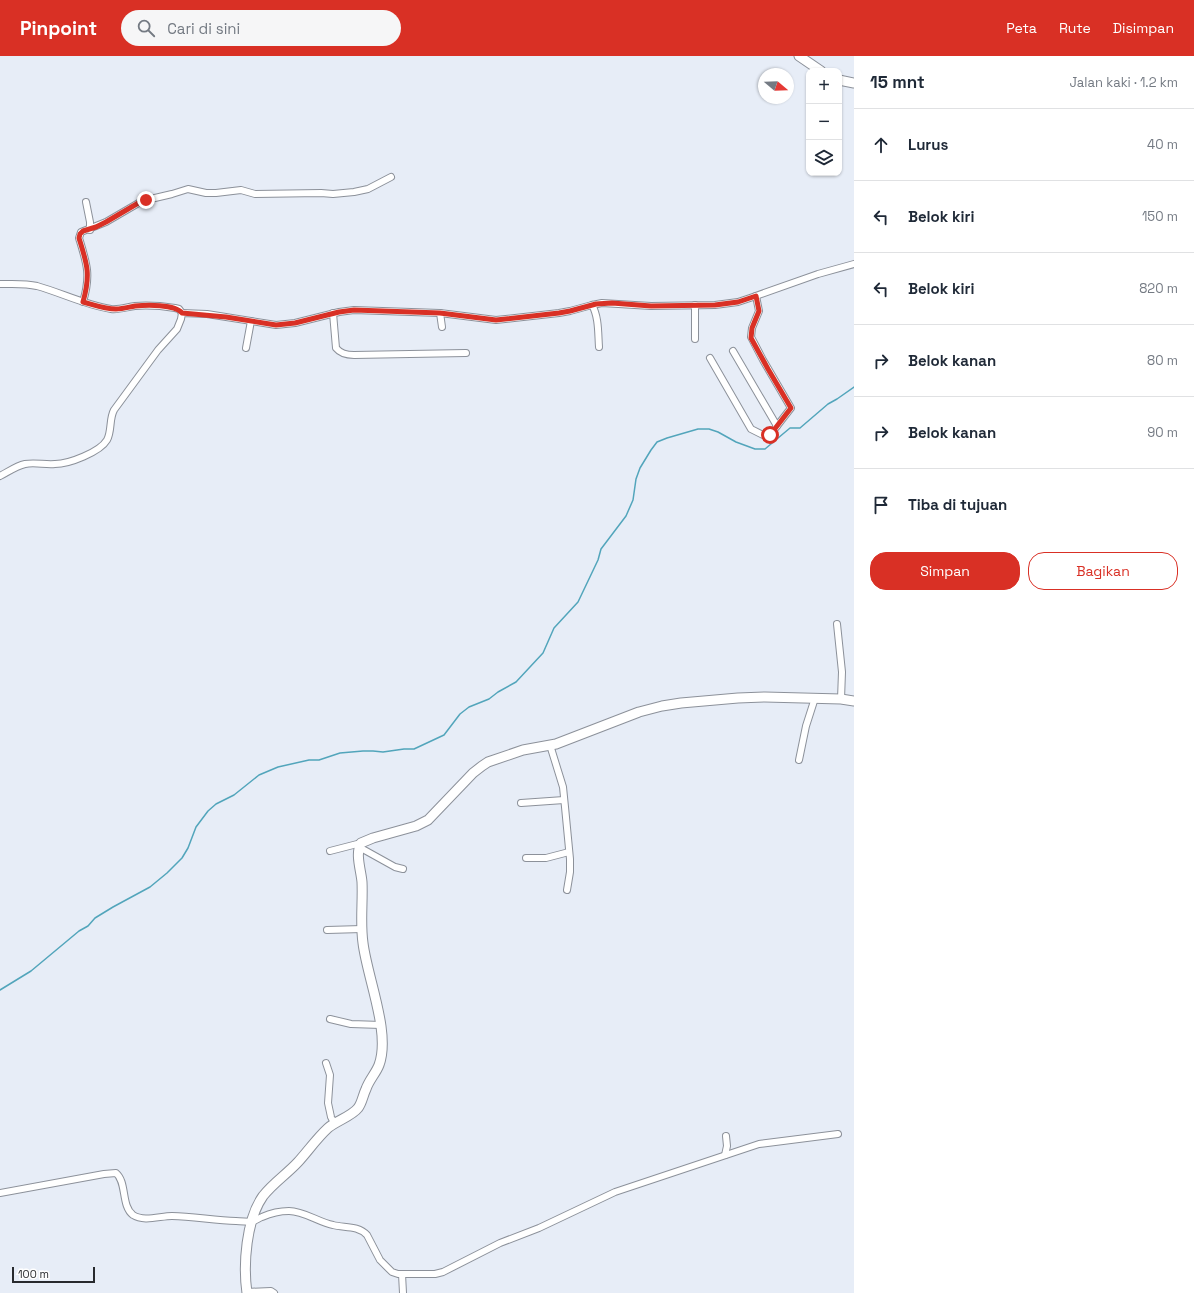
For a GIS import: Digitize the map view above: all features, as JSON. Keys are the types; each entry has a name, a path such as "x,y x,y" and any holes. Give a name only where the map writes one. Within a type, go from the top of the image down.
{"street":[{"path":"799,56 817,68"},
{"path":"842,81 854,83"},
{"path":"83,302 88,284 88,275 87,265 79,236 83,231 90,230 120,215 142,201 188,189 206,193 241,190 255,194 334,194 368,189 391,177"},
{"path":"86,202 90,230"},
{"path":"0,284 36,286 97,306 117,309 139,306 170,307 179,309 182,313 207,314 282,325 347,310 440,313 488,319 504,319 559,313 602,303 651,306 738,302 818,274 854,264"},
{"path":"710,358 751,429 763,435 770,435 791,408 751,338 752,328 759,311 756,296"},
{"path":"592,305 595,312 599,347"},
{"path":"695,305 695,338"},
{"path":"0,476 18,466 26,464 56,464 74,460 104,444 108,437 114,410 158,350 177,329 182,313"},
{"path":"333,313 336,348 347,354 354,356 466,353"},
{"path":"440,313 442,327"},
{"path":"246,348 251,321"},
{"path":"732,351 777,426"},
{"path":"837,624 842,672 841,699"},
{"path":"330,851 360,845 373,838 416,826 428,820 466,780 482,766 517,752 550,745 589,732 639,712 662,706 688,702 742,697 815,698 854,701"},
{"path":"799,760 803,739 815,698"},
{"path":"550,745 563,787 570,852 570,872 567,890"},
{"path":"521,803 564,800"},
{"path":"360,845 390,864 403,869"},
{"path":"274,1293 271,1291 247,1292 244,1268 246,1248 252,1222 259,1203 266,1193 297,1163 323,1133 334,1123 357,1110 366,1088 378,1066 382,1051 381,1025 364,950 362,929 362,894 358,852 360,845"},
{"path":"526,858 546,858 570,852"},
{"path":"327,930 362,929"},
{"path":"330,1019 355,1024 381,1025"},
{"path":"326,1063 330,1075 328,1103 334,1123"},
{"path":"0,1193 104,1174 116,1174 119,1176 121,1181 129,1211 139,1217 180,1216 252,1222 274,1213 291,1211 310,1216 332,1225 357,1229 364,1232 380,1260 392,1272 402,1274 435,1274 443,1272 500,1243 539,1228 615,1192 759,1144 838,1134"},
{"path":"725,1155 727,1146 726,1136"},
{"path":"402,1274 403,1293"}],"waterway":[{"path":"0,990 31,971 79,931 88,926 95,918 150,887 167,873 182,858 188,848 196,827 208,811 216,804 234,795 259,775 278,767 309,760 319,760 340,753 363,751 383,752 414,749 444,735 460,714 469,707 489,699 516,682 543,653 554,628 578,602 598,560 601,549 626,516 633,500 636,479 640,468 657,442 698,429 709,429 755,449 765,449 790,428 800,428 828,404 854,387"}],"route":[{"path":"146,200 90,230 81,232 79,238 87,265 88,275 88,284 83,302 110,309 122,309 139,306 170,307 179,309 182,313 207,314 276,325 295,323 347,310 440,313 496,320 559,313 602,303 651,306 715,305 738,302 756,296 759,311 752,328 751,338 791,408 770,435"}]}
